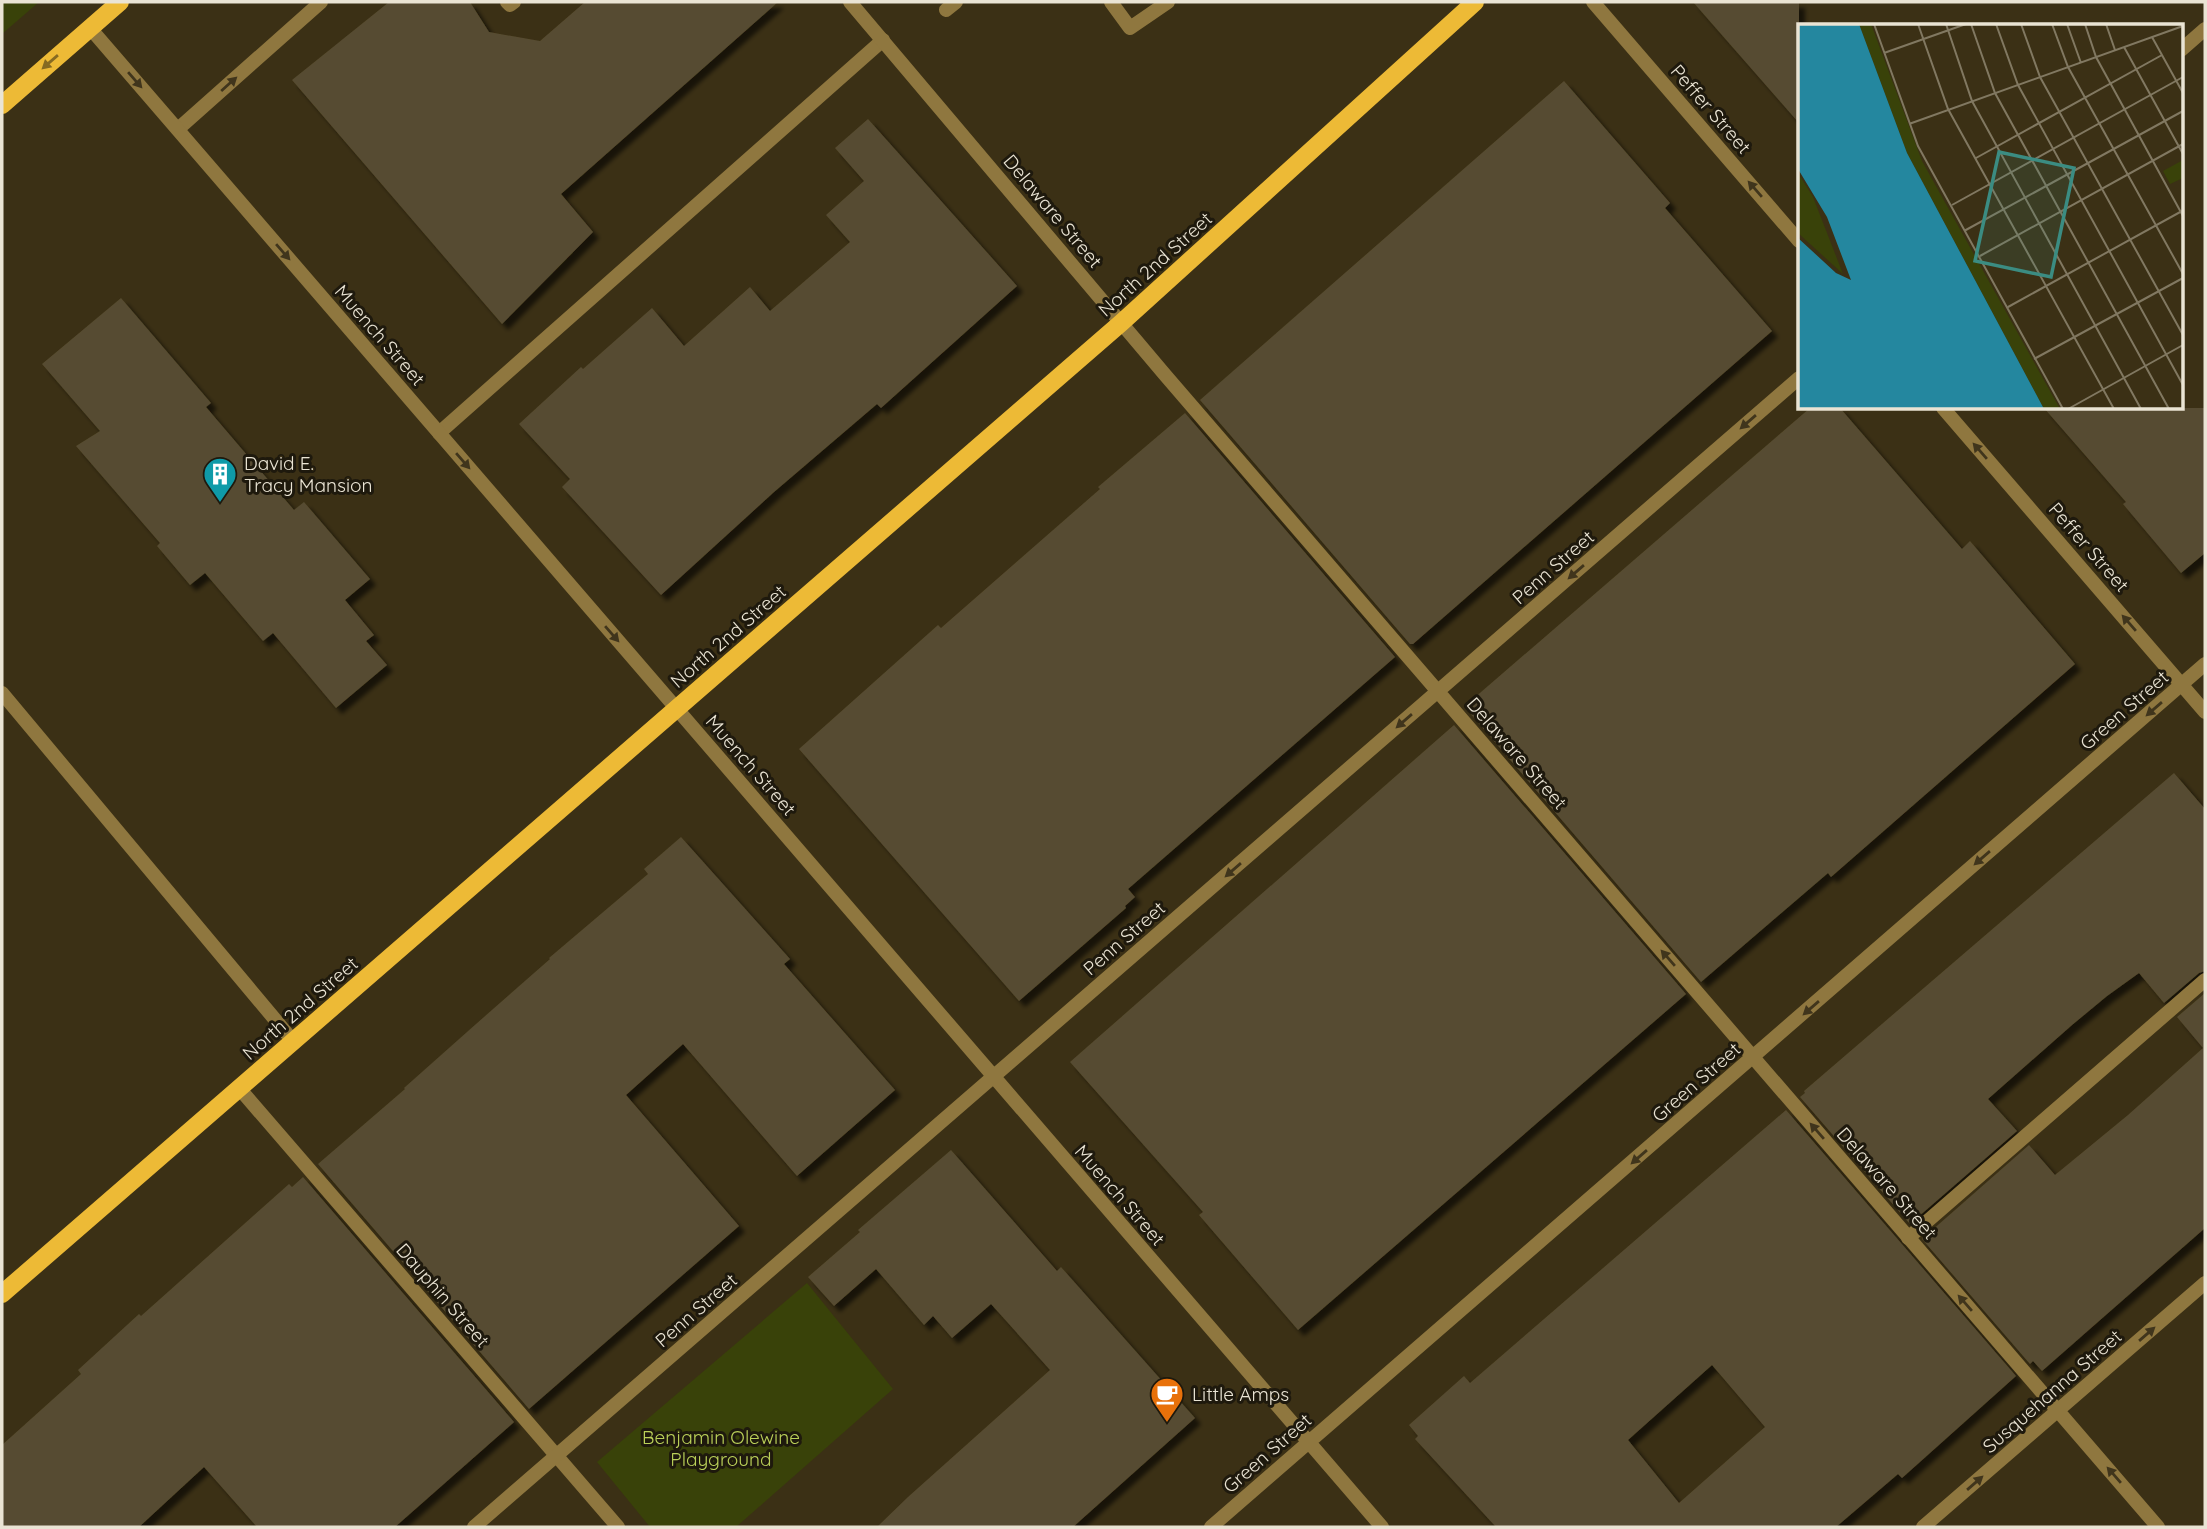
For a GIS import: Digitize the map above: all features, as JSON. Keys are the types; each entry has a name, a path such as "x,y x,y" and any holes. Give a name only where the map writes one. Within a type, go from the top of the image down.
{"main road":[{"path":"2,105 120,2"},
{"name":"North 2nd Street","path":"2,1294 1121,323 1475,2"}],"street":[{"path":"178,129 321,2"},
{"path":"507,2 510,5 514,2"},
{"name":"Delaware Street","path":"850,2 1121,323 2158,1527"},
{"path":"1111,2 1130,28 1168,2"},
{"name":"Peffer Street","path":"1593,2 1798,240"},
{"name":"Muench Street","path":"90,28 1382,1527"},
{"path":"2182,49 2205,29"},
{"path":"439,433 883,40"},
{"name":"Penn Street","path":"474,1527 1798,379"},
{"name":"Peffer Street","path":"1945,410 2205,712"},
{"name":"Green Street","path":"1210,1527 2205,664"},
{"path":"2,693 293,1041"},
{"path":"1908,1238 2205,980"},
{"name":"Dauphin Street","path":"239,1088 618,1527"},
{"name":"Susquehanna Street","path":"1923,1527 2205,1283"}],"green space":[{"path":"2,2 39,2 2,34"},
{"name":"Benjamin Olewine Playground","path":"807,1283 893,1389 736,1527 650,1527 597,1462"}],"building":[{"path":"389,2 470,2 489,32 540,41 585,2 778,2 561,194 593,232 502,324 292,80"},
{"path":"1693,2 1799,2 1798,122"},
{"path":"1564,81 1670,203 1665,208 1772,331 1410,644 1200,400"},
{"path":"868,119 1017,286 881,408 877,404 774,492 661,595 562,487 570,479 519,424 581,367 583,369 652,308 684,346 750,287 770,311 850,242 826,215 864,181 835,148"},
{"name":"David E. Tracy Mansion","path":"121,298 211,403 206,407 294,510 304,502 370,579 345,600 374,635 366,641 387,665 336,708 273,633 263,641 205,573 190,585 157,546 160,543 76,446 100,431 42,364"},
{"path":"2205,408 2205,553 2181,573 2123,504 2126,502 2046,410"},
{"path":"1808,410 1842,410 1962,549 1970,541 2075,664 1831,877 1828,873 1701,982 1469,712 1466,705"},
{"path":"1185,413 1395,657 1128,889 1135,897 1126,908 1019,1001 799,749 938,625 941,628"},
{"path":"1454,725 1686,994 1298,1330 1199,1215 1203,1212 1070,1062"},
{"path":"2174,773 2205,809 2205,971 2199,973 2164,1003 2139,973 2072,1025 1988,1099 2017,1131 1910,1224 1800,1097"},
{"path":"681,837 790,959 784,964 895,1090 797,1176 683,1044 626,1095 739,1226 529,1409 318,1164 549,958 648,874 644,869"},
{"path":"2205,993 2205,1228 2042,1371 2033,1361 2030,1364 1922,1239 2029,1145 2055,1175 2128,1115 2203,1048 2177,1017"},
{"path":"1786,1110 2016,1376 1902,1478 1898,1474 1836,1527 1496,1527 1415,1439 1418,1436 1409,1425 1464,1376 1470,1383","holes":["1712,1365 1765,1427 1679,1503 1628,1440"]},
{"path":"951,1150 1057,1271 1061,1267 1195,1418 1073,1527 877,1527 1050,1370 991,1304 952,1338 933,1316 924,1325 876,1269 834,1306 808,1277"},
{"path":"303,1177 514,1422 395,1527 257,1527 204,1467 139,1527 2,1527 2,1445 81,1374 78,1370 139,1314 141,1316 289,1184 292,1187"}],"place":[{"name":"David E. Tracy Mansion","path":"220,504"},
{"name":"Little Amps","path":"1167,1424"}]}
